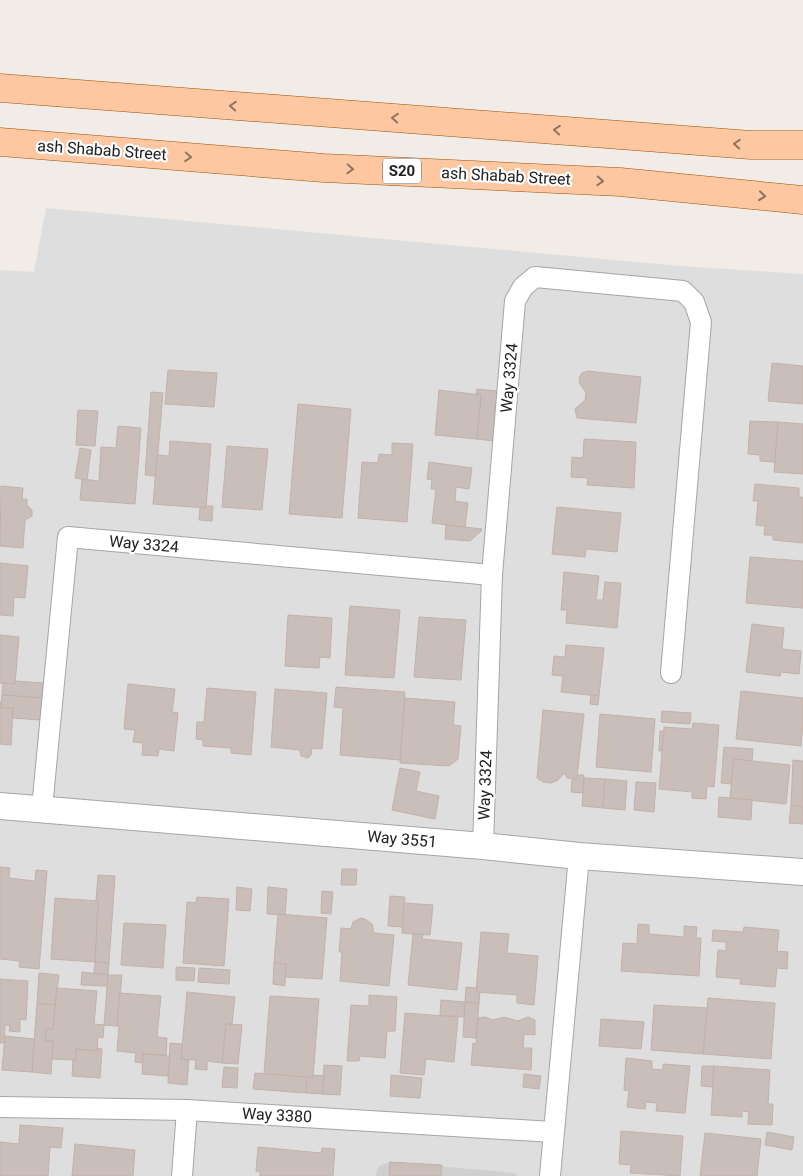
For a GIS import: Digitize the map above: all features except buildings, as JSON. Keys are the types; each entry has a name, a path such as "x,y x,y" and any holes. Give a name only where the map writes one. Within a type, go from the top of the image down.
{"main road":[{"path":"0,88 751,145 803,145"},
{"name":"ash Shabab Street","path":"0,142 324,168 620,182 803,200"}],"street":[{"name":"Way 3324","path":"483,846 492,576 515,301 523,288 535,277 683,291 694,302 701,322 671,673"},
{"name":"Way 3324","path":"42,808 68,537 492,576"},
{"name":"Way 3551","path":"0,806 483,846 579,856 803,872"},
{"path":"550,1176 579,856"},
{"name":"Way 3380","path":"0,1108 187,1110 553,1132"},
{"path":"182,1176 187,1110"}],"shaded area":[{"path":"46,208 680,266 803,274 803,1176 0,1176 0,270 34,272"},
{"path":"390,1162 515,1173 517,1176 375,1176 379,1166"}]}
